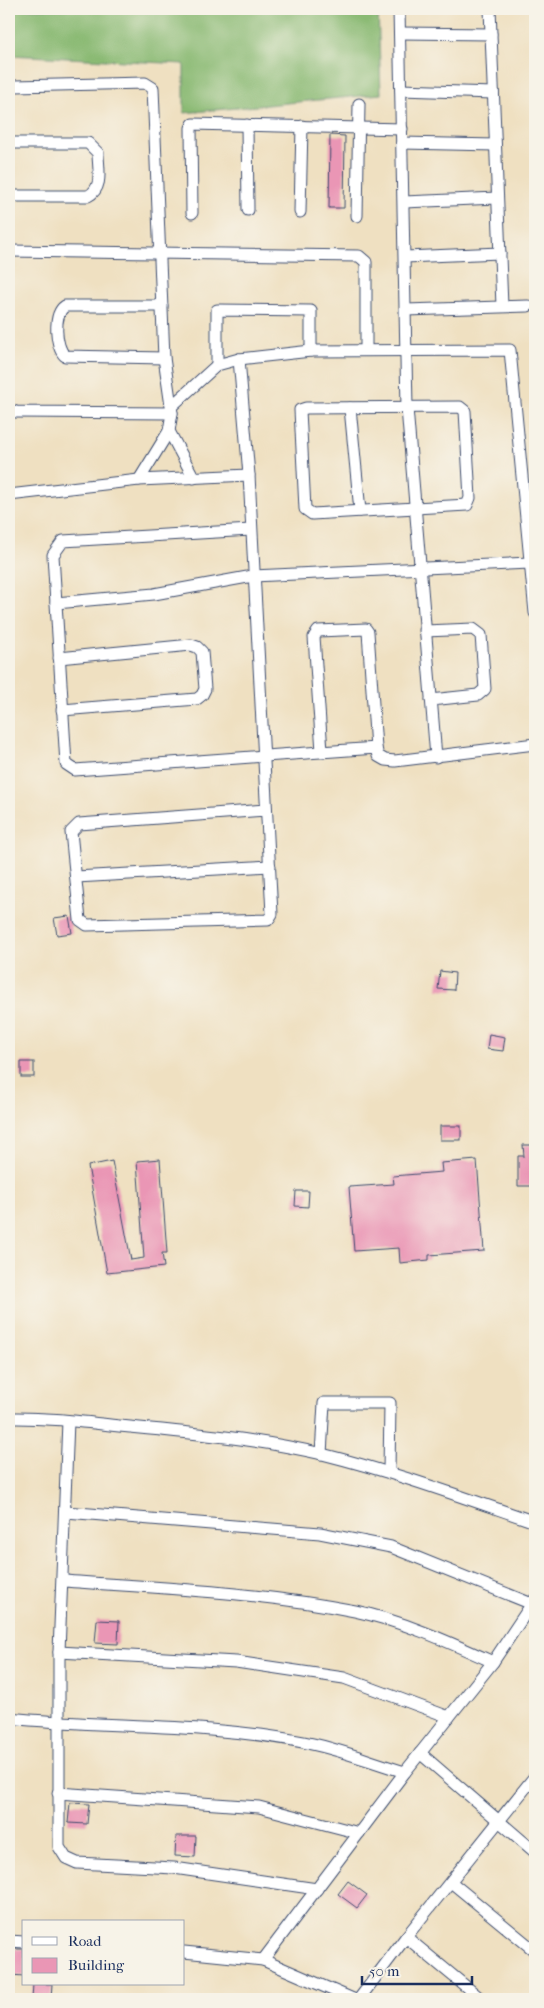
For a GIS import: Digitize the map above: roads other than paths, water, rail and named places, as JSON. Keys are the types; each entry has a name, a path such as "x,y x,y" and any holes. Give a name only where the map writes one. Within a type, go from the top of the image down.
{"street":[{"path":"399,9 407,408 436,757"},
{"path":"490,9 502,306"},
{"path":"400,33 491,34"},
{"path":"9,89 15,86 145,83 153,88 164,358 173,409 169,431 139,480"},
{"path":"401,90 493,92"},
{"path":"357,216 359,104"},
{"path":"192,213 191,128 194,124 402,129"},
{"path":"247,124 248,210"},
{"path":"300,212 302,126"},
{"path":"9,143 88,143 98,153 99,186 95,192 88,196 9,196"},
{"path":"402,143 495,145"},
{"path":"404,202 497,198"},
{"path":"9,251 160,252 363,257 366,262 366,350"},
{"path":"405,257 500,252"},
{"path":"162,306 65,306 61,309 59,316 58,346 65,356 164,358"},
{"path":"406,310 528,306"},
{"path":"218,365 218,310 311,311 311,351"},
{"path":"9,409 16,412 173,409 218,365 239,359 311,351 510,350 535,613"},
{"path":"239,359 249,475 272,914 268,920 86,926 80,920 71,832 79,824 266,810"},
{"path":"460,407 465,411 469,502 467,505 312,514 305,509 300,410 306,408 350,408 460,407"},
{"path":"350,408 360,511"},
{"path":"169,431 194,478"},
{"path":"9,495 139,480 249,475"},
{"path":"251,530 63,541 53,555 66,764 75,770 376,748"},
{"path":"56,603 154,594 253,576 530,563"},
{"path":"322,751 314,637 318,632 366,629 368,632 378,756 386,760 436,757 535,744"},
{"path":"425,631 473,629 478,631 481,635 485,680 485,689 478,695 431,700"},
{"path":"59,658 191,644 202,652 204,688 197,699 62,710"},
{"path":"76,877 270,866"},
{"path":"320,1454 324,1402 390,1402 389,1472"},
{"path":"9,1418 68,1420 222,1436 320,1454 389,1472 535,1522"},
{"path":"68,1420 64,1581 59,1652 59,1847 66,1858 77,1863 174,1868 316,1889"},
{"path":"66,1512 320,1532 392,1547 534,1601 493,1662 405,1772 263,1960"},
{"path":"64,1581 239,1594 355,1611 434,1635 493,1662"},
{"path":"59,1652 236,1662 344,1678 449,1717"},
{"path":"9,1718 58,1723 199,1729 304,1742 405,1772"},
{"path":"420,1753 535,1852"},
{"path":"360,1999 406,1937 535,1776"},
{"path":"58,1793 259,1807 359,1833"},
{"path":"451,1882 535,1951"},
{"path":"406,1937 481,1999"},
{"path":"9,1942 22,1942"},
{"path":"185,1952 263,1960 353,1999"}]}
